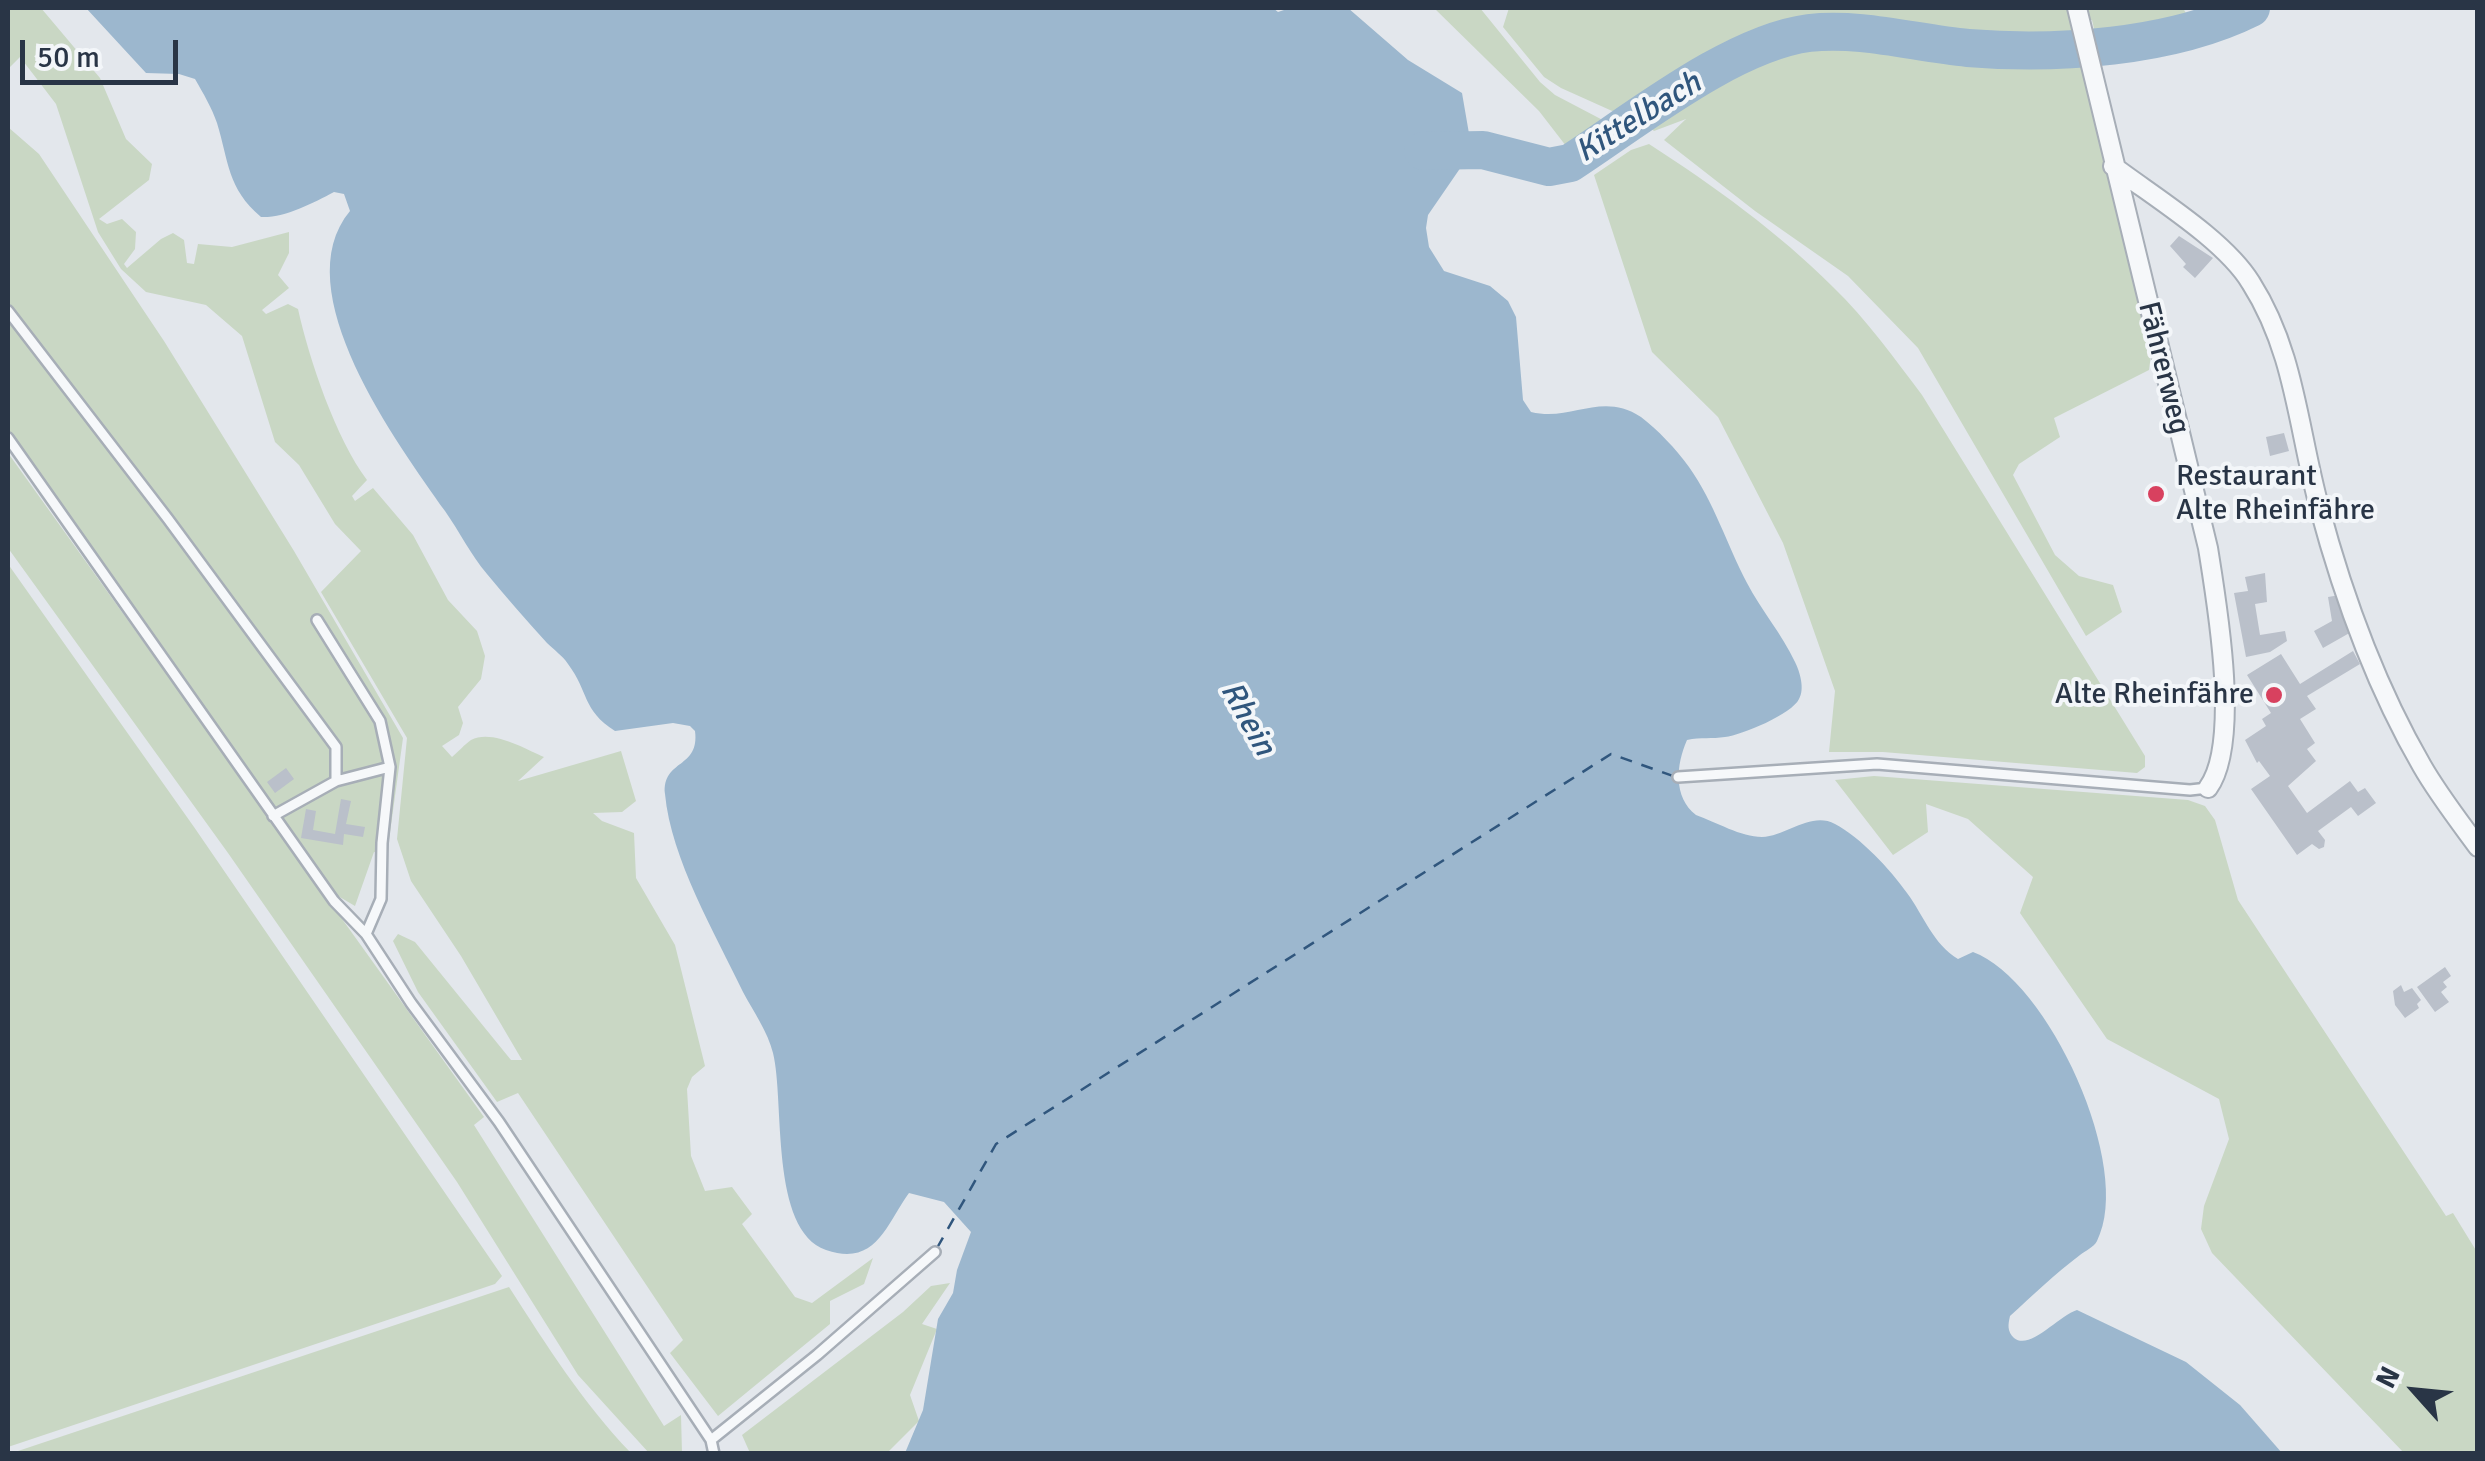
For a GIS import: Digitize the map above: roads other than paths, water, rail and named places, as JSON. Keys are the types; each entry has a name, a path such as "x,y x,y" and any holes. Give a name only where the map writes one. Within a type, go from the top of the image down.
{"street":[{"name":"Fährerweg","path":"2079,14 2208,548 2218,606 2223,670 2222,754 2218,774 2208,788"},
{"path":"2113,166 2228,253 2250,280 2293,378 2319,506 2364,646 2422,768 2478,847"}],"lane":[{"path":"8,311 336,747 336,781"},
{"path":"8,438 334,902 366,934 410,1003 499,1122 711,1440 714,1454"},
{"path":"317,620 380,721 390,768 381,899 366,934"},
{"path":"1678,777 1877,764 2190,790 2208,788"},
{"path":"274,816 336,781 390,768"},
{"path":"711,1440 817,1355 935,1252"}],"water":[{"name":"Rhein","path":"86,8 1273,8 1278,12 1290,8 1348,8 1408,60 1462,93 1472,151 1428,215 1429,247 1444,271 1490,286 1508,301 1516,317 1523,400 1531,412 1613,407 1641,417 1660,434 1698,480 1747,583 1797,666 1801,695 1787,711 1733,735 1687,740 1679,780 1689,808 1696,815 1754,836 1771,836 1817,820 1845,830 1892,874 1949,953 1958,959 1973,952 2001,969 2029,998 2077,1079 2094,1125 2104,1169 2106,1209 2096,1243 2010,1316 2012,1335 2021,1341 2028,1340 2077,1310 2186,1362 2240,1405 2282,1453 905,1453 923,1410 938,1319 953,1293 971,1232 944,1202 909,1193 878,1240 857,1253 826,1250 808,1238 795,1218 787,1192 771,1045 696,895 669,819 666,783 692,752 695,731 673,723 615,731 604,723 591,708 566,661 481,567 401,447 376,407 338,323 330,282 333,244 350,211 344,194 334,192 289,212 261,217 235,185 215,117 195,79 179,74 146,73"}],"waterway":[{"name":"Kittelbach","path":"1423,151 1483,150 1549,167 1570,163 1717,67 1748,51 1809,33 1868,34 1968,48 2075,49 2185,32 2251,8"}],"place":[{"name":"Restaurant Alte Rheinfähre","path":"2156,494"},
{"name":"Alte Rheinfähre","path":"2274,695"}]}
